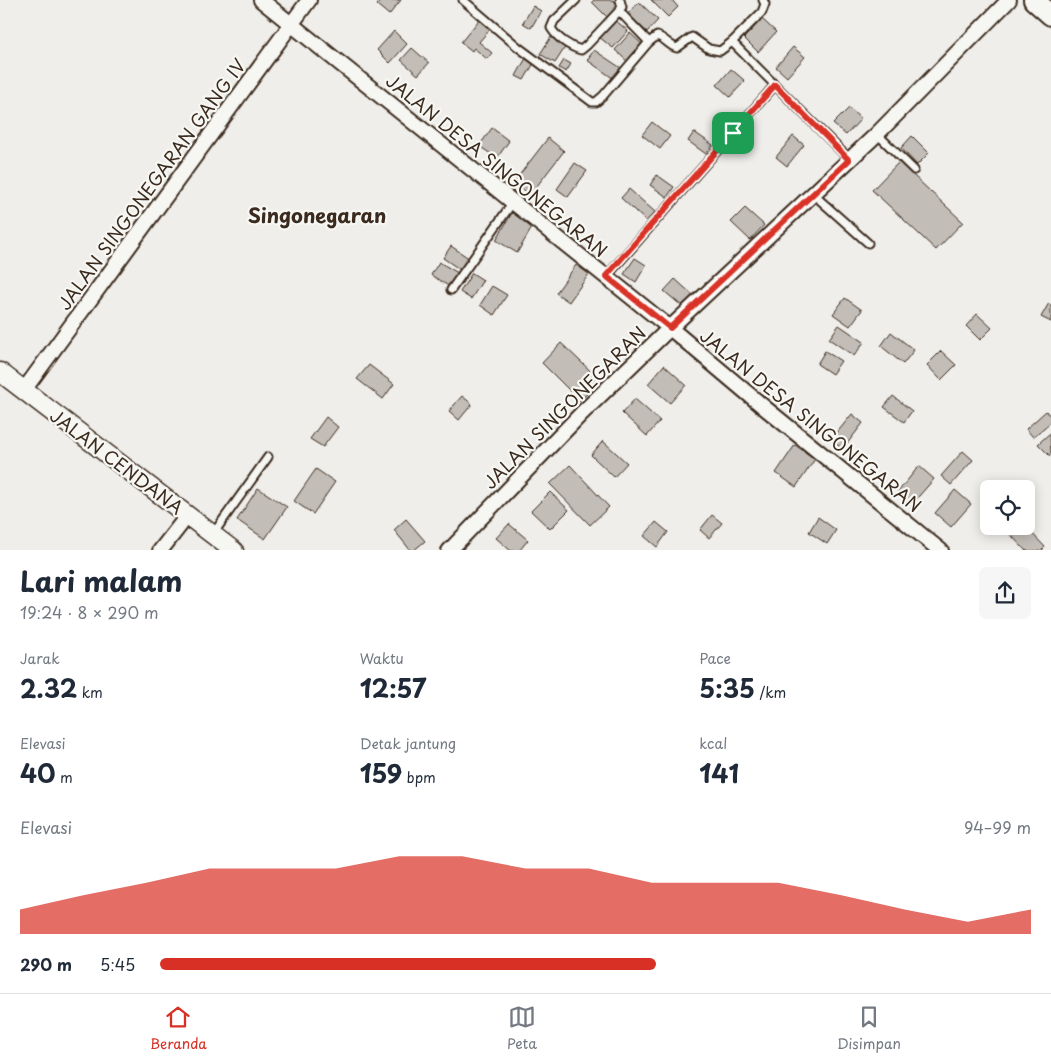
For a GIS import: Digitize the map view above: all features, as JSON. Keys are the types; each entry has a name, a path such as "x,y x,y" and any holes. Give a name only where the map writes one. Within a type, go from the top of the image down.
{"main road":[{"path":"1034,0 1051,15"}],"street":[{"name":"JALAN DESA SINGONEGARAN","path":"260,0 606,276 765,408 941,550"},
{"name":"JALAN SINGONEGARAN GANG IV","path":"24,390 309,0"},
{"name":"JALAN SINGONEGARAN","path":"449,550 582,413 877,134 1009,0"},
{"name":"JALAN CENDANA","path":"0,372 234,550"},
{"path":"160,550 188,515"}],"lane":[{"path":"463,0 518,46 592,102 596,102 603,96 649,42 657,36 665,39 677,48 692,37 709,49 720,51 732,42 762,12 765,4 762,0"},
{"path":"576,0 554,21 551,28 571,46 581,50 619,11 622,7 620,0"},
{"path":"619,11 649,42"},
{"path":"732,42 849,160"},
{"path":"606,276 775,85"},
{"path":"877,134 914,170"},
{"path":"813,194 868,244"},
{"path":"451,290 513,202"},
{"path":"212,534 268,458"}],"building":[{"path":"381,0 401,0 389,15 377,5"},
{"path":"594,0 613,0 618,5 607,17 592,2"},
{"path":"651,0 672,0 678,7 668,17"},
{"path":"639,2 658,20 647,32 628,14"},
{"path":"533,6 541,11 531,28 523,23"},
{"path":"614,19 628,31 613,48 599,37"},
{"path":"762,19 776,32 758,52 744,38"},
{"path":"479,20 490,29 479,42 492,53 487,59 474,48 472,51 461,42"},
{"path":"394,31 407,44 390,63 377,50"},
{"path":"630,33 643,45 628,62 615,50"},
{"path":"551,37 566,46 555,63 540,54"},
{"path":"793,47 805,57 787,77 776,67"},
{"path":"412,48 429,63 418,75 401,60"},
{"path":"594,50 621,68 614,79 587,60"},
{"path":"526,58 534,63 524,80 516,76"},
{"path":"564,60 571,64 566,72 559,68"},
{"path":"731,69 745,81 730,97 717,85"},
{"path":"849,108 861,119 846,135 833,124"},
{"path":"652,122 670,136 660,149 642,135"},
{"path":"492,128 509,141 497,158 479,146"},
{"path":"694,132 713,145 706,154 688,141"},
{"path":"793,136 804,145 787,166 776,157"},
{"path":"912,136 929,153 917,165 901,148"},
{"path":"548,138 564,151 530,195 514,182"},
{"path":"899,162 963,222 936,250 872,190"},
{"path":"575,163 587,171 568,197 557,189"},
{"path":"657,175 674,187 667,197 650,185"},
{"path":"629,189 655,212 646,221 621,198"},
{"path":"745,208 764,225 750,240 731,222"},
{"path":"512,213 533,226 517,253 496,240"},
{"path":"451,246 470,259 462,271 443,258"},
{"path":"635,258 646,265 636,282 624,274"},
{"path":"439,262 458,273 450,287 431,275"},
{"path":"576,265 589,274 569,302 556,293"},
{"path":"472,273 483,280 471,299 460,292"},
{"path":"675,279 694,296 683,307 664,291"},
{"path":"492,286 507,295 494,315 480,305"},
{"path":"845,298 862,310 850,326 833,314"},
{"path":"1049,303 1051,305 1051,322 1041,317"},
{"path":"977,314 992,328 980,340 966,326"},
{"path":"839,325 864,342 854,356 829,339"},
{"path":"891,332 914,350 903,364 881,346"},
{"path":"561,343 600,380 580,401 542,363"},
{"path":"825,351 841,361 832,374 817,364"},
{"path":"941,351 956,365 941,380 927,365"},
{"path":"369,365 394,384 383,399 357,379"},
{"path":"664,365 686,385 670,403 648,384"},
{"path":"462,396 472,404 459,420 449,411"},
{"path":"893,396 912,411 904,422 884,407"},
{"path":"635,399 660,421 647,436 622,413"},
{"path":"1046,411 1051,417 1051,422 1033,437 1026,429"},
{"path":"852,414 863,423 843,449 831,440"},
{"path":"326,417 338,427 323,447 310,439"},
{"path":"1050,433 1051,455 1050,456 1038,444"},
{"path":"603,441 627,463 614,477 591,455"},
{"path":"795,445 815,459 796,487 776,473"},
{"path":"963,451 973,460 951,485 941,476"},
{"path":"570,465 609,507 590,525 550,484"},
{"path":"919,466 934,479 911,505 897,493"},
{"path":"316,469 335,482 313,514 294,501"},
{"path":"258,488 287,507 265,539 237,520"},
{"path":"955,490 971,504 951,527 935,513"},
{"path":"550,492 569,510 550,529 531,511"},
{"path":"712,515 722,523 709,538 700,530"},
{"path":"818,517 836,530 827,544 809,532"},
{"path":"406,519 425,541 414,550 410,550 394,530"},
{"path":"656,522 668,532 657,547 644,536"},
{"path":"509,524 528,540 520,550 510,550 496,538"},
{"path":"1011,535 1034,535 1045,547 1042,550 1025,550"}],"district":[{"name":"Singonegaran","path":"317,215"}],"route":[{"path":"775,85 849,160 670,328 606,276 733,133 775,85"}]}
